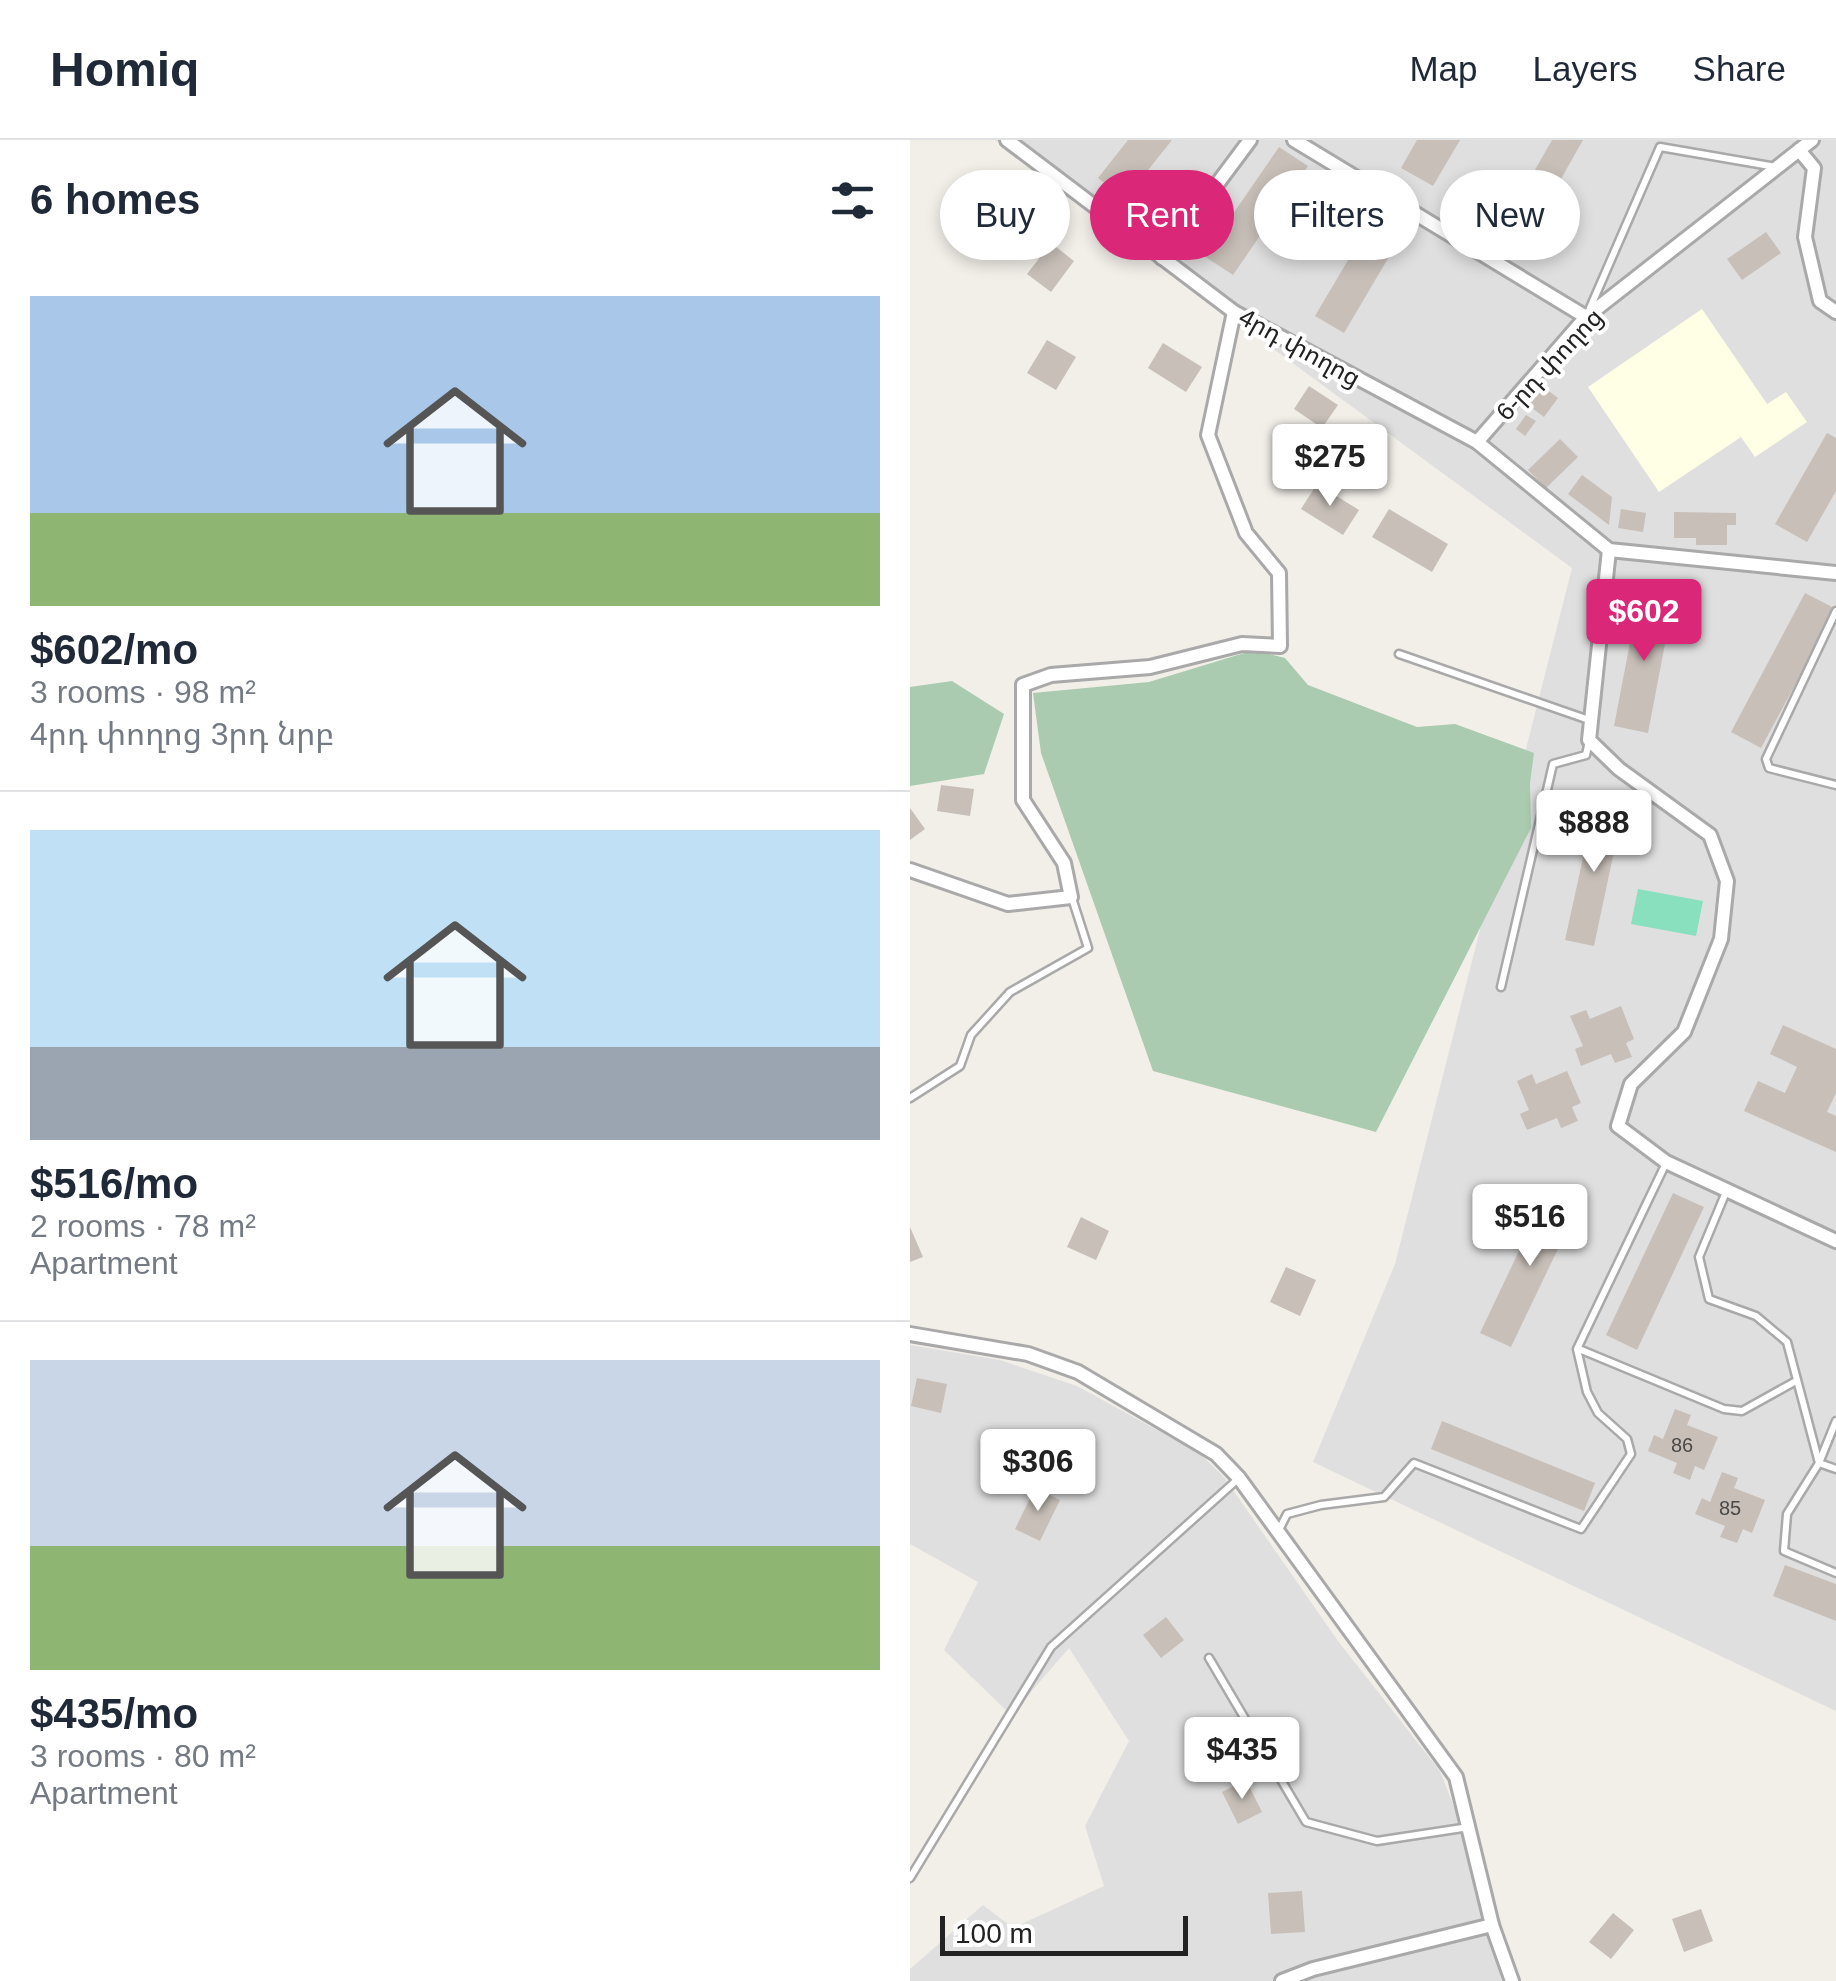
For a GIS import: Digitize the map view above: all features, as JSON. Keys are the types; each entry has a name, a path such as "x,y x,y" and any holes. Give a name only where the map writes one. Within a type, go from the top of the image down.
{"street":[{"name":"4րդ փողոց","path":"1006,140 1090,204"},
{"path":"1228,170 1250,140"},
{"path":"1294,140 1586,317"},
{"name":"6-րդ փողոց","path":"1477,442 1586,317 1812,140"},
{"path":"1799,150 1814,168 1805,238 1820,301 1836,312"},
{"name":"4րդ փողոց","path":"1165,260 1234,312 1477,442 1609,550"},
{"path":"910,870 1008,904 1072,897 1064,863 1023,800 1023,685 1051,675 1150,668 1242,644 1280,646 1279,573 1246,533 1208,435 1234,312"},
{"path":"1836,572 1609,550 1589,740 1619,770 1710,835 1727,881 1721,938 1684,1032 1630,1084 1618,1126 1666,1162 1836,1241"},
{"path":"910,1334 1028,1354 1078,1372 1216,1454 1239,1478 1456,1778 1492,1925 1512,1981"},
{"path":"1282,1981 1492,1925"}],"lane":[{"path":"1586,317 1660,148 1777,168"},
{"path":"1836,611 1766,758 1768,768 1836,785"},
{"path":"1398,654 1590,720"},
{"path":"1501,986 1554,764 1586,755 1589,740"},
{"path":"910,1098 960,1066 970,1035 1010,992 1088,948 1072,897"},
{"path":"1277,1534 1288,1514 1384,1497 1414,1463 1581,1529 1631,1454 1627,1440 1598,1413 1588,1392 1578,1349 1666,1162"},
{"path":"1726,1192 1699,1257 1709,1299 1756,1316 1787,1342 1819,1463"},
{"path":"1578,1349 1724,1409 1742,1411 1797,1380"},
{"path":"1836,1421 1819,1463 1787,1514 1784,1551 1836,1573"},
{"path":"1819,1463 1836,1469"},
{"path":"910,1878 1051,1647 1239,1478"},
{"path":"1209,1658 1306,1822 1377,1841 1470,1826"}],"shaded area":[{"path":"995,140 1836,140 1836,1711 1313,1462 1395,1264 1572,568 1154,260 1234,260 1234,170 1090,170 1090,212 1070,197 1070,170 1035,170"},
{"path":"1702,309 1767,404 1786,392 1807,422 1755,457 1741,437 1659,492 1588,387"},
{"path":"1254,650 1285,658 1308,685 1417,727 1455,724 1534,753 1531,828 1376,1132 1153,1071 1041,753 1033,693 1149,682"},
{"path":"952,681 1004,714 984,774 910,786 910,687"},
{"path":"910,1345 1000,1360 1077,1386 1199,1453 1224,1477 1338,1641 1440,1771 1458,1817 1502,1981 910,1981 910,1969 983,1905 1013,1928 1104,1886 1085,1826 1129,1741 1069,1648 1011,1715 944,1650 978,1582 910,1544"}],"green space":[{"path":"1638,889 1703,901 1696,936 1631,924"}],"building":[{"path":"1128,140 1172,140 1148,170 1104,170"},
{"path":"1417,140 1460,140 1433,186 1420,179 1420,170 1401,168"},
{"path":"1552,140 1583,140 1566,170 1535,170"},
{"path":"1279,147 1308,166 1305,170 1263,170"},
{"path":"1254,183 1254,244 1233,275 1210,260 1234,260 1234,212"},
{"path":"1766,232 1781,253 1742,280 1727,259"},
{"path":"1070,258 1074,261 1051,292 1027,274 1038,260"},
{"path":"1348,260 1387,260 1344,333 1315,316"},
{"path":"1047,340 1076,357 1056,390 1027,373"},
{"path":"1163,343 1202,367 1186,392 1148,368"},
{"path":"1309,386 1338,405 1322,428 1294,409"},
{"path":"1542,386 1558,398 1544,417 1528,405"},
{"path":"1526,415 1536,421 1525,436 1516,429"},
{"path":"1827,433 1836,438 1836,491 1807,542 1775,524"},
{"path":"1560,439 1578,457 1546,488 1528,470"},
{"path":"1582,475 1612,497 1609,525 1568,494"},
{"path":"1317,484 1359,510 1343,535 1301,509"},
{"path":"1389,509 1448,544 1432,572 1372,537"},
{"path":"1621,509 1646,513 1643,532 1618,528"},
{"path":"1674,512 1736,513 1736,525 1727,525 1727,545 1696,545 1696,538 1674,538"},
{"path":"1805,593 1836,609 1761,748 1731,732"},
{"path":"1639,596 1673,602 1648,733 1614,726"},
{"path":"941,785 974,789 970,816 937,811"},
{"path":"1595,803 1623,809 1594,946 1565,940"},
{"path":"910,808 925,829 910,840"},
{"path":"1621,1006 1634,1039 1626,1043 1632,1057 1615,1063 1611,1054 1581,1066 1575,1049 1583,1046 1570,1016 1586,1010 1590,1019"},
{"path":"1783,1025 1836,1049 1836,1093 1827,1112 1836,1116 1836,1152 1744,1111 1758,1081 1785,1093 1797,1067 1770,1054"},
{"path":"1567,1071 1581,1103 1572,1107 1578,1121 1561,1128 1557,1118 1527,1130 1520,1114 1529,1110 1517,1081 1532,1074 1536,1084"},
{"path":"1548,1190 1579,1205 1511,1347 1480,1333"},
{"path":"1673,1193 1704,1207 1637,1350 1606,1335"},
{"path":"1081,1217 1109,1231 1096,1260 1067,1247"},
{"path":"910,1227 923,1257 910,1262"},
{"path":"1286,1267 1316,1280 1300,1316 1270,1302"},
{"path":"917,1378 947,1384 941,1413 911,1406"},
{"path":"1675,1409 1691,1415 1687,1425 1718,1437 1704,1470 1695,1466 1690,1480 1673,1473 1677,1463 1648,1451 1654,1435 1663,1439"},
{"path":"1442,1421 1595,1483 1584,1511 1431,1449"},
{"path":"1722,1472 1738,1478 1734,1488 1765,1500 1752,1533 1743,1529 1737,1543 1720,1537 1725,1526 1695,1514 1702,1498 1710,1502"},
{"path":"1035,1488 1060,1500 1040,1541 1015,1529"},
{"path":"1785,1565 1836,1584 1836,1621 1773,1596"},
{"path":"1166,1617 1184,1640 1161,1658 1143,1635"},
{"path":"1246,1780 1262,1812 1238,1824 1222,1792"},
{"path":"1302,1891 1305,1932 1271,1934 1268,1893"},
{"path":"1701,1909 1713,1941 1684,1952 1672,1919"},
{"path":"1613,1913 1634,1930 1611,1959 1589,1942"}]}
